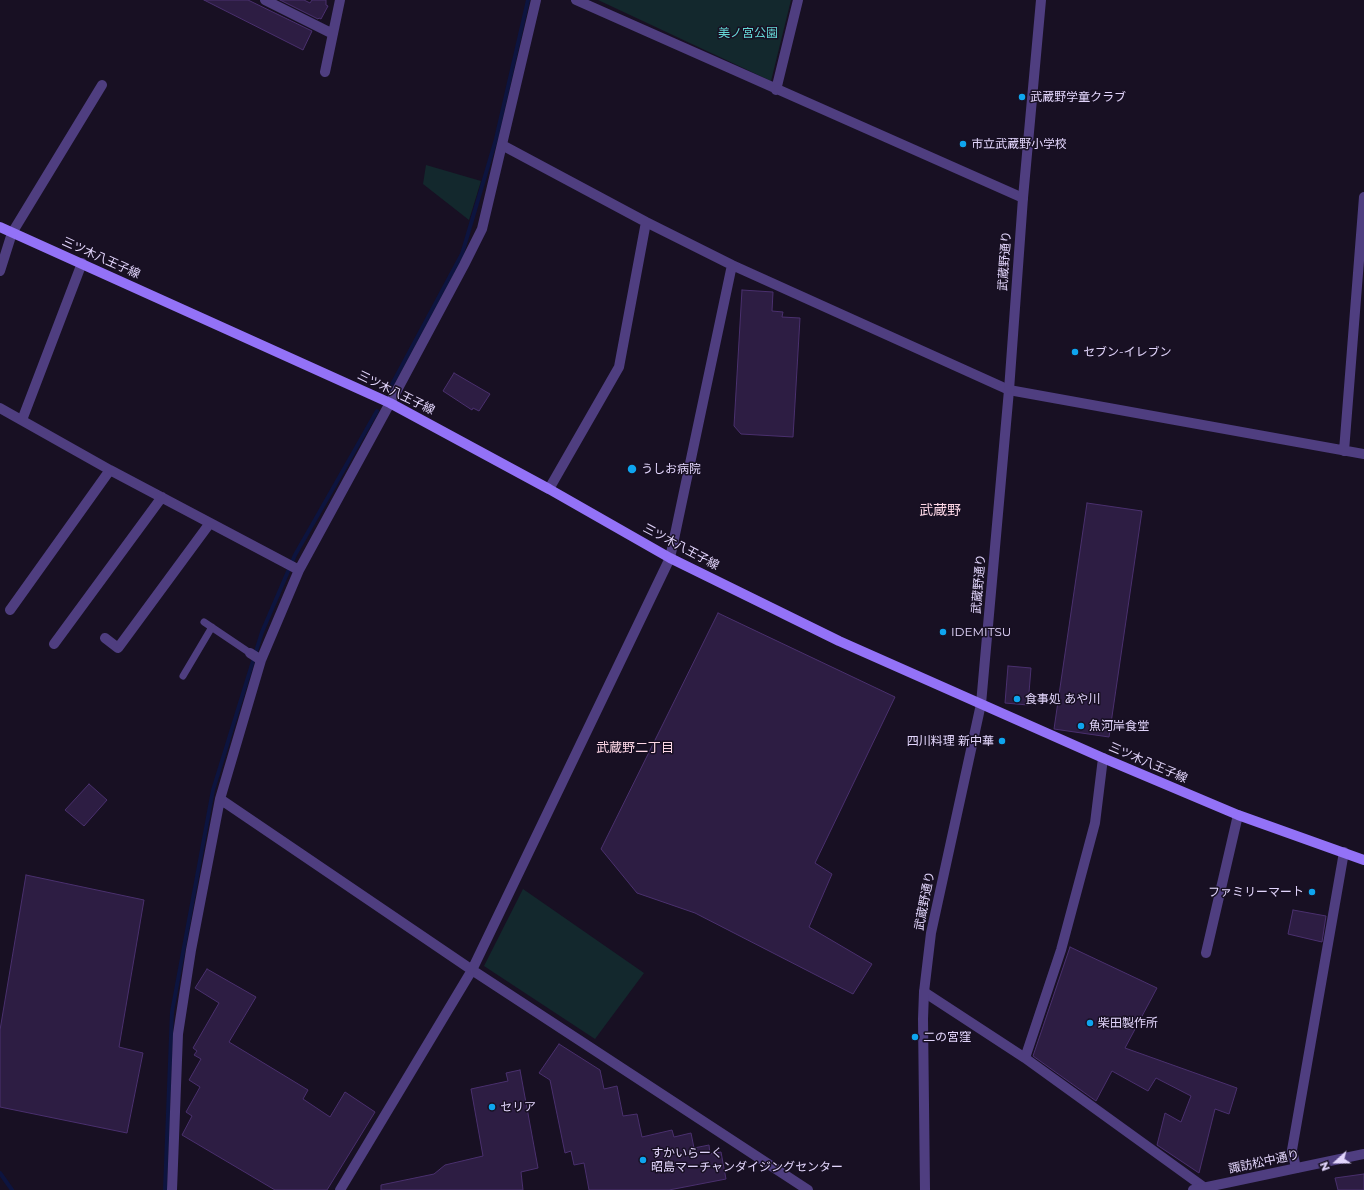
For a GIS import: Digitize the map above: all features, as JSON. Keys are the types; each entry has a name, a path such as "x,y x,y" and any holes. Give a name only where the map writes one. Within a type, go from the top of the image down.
{"main road":[{"name":"三ツ木八王子線","path":"0,227 390,404 549,488 670,558 839,641 1104,758 1238,815 1364,860"}],"street":[{"path":"265,0 333,34"},
{"path":"325,72 340,0"},
{"path":"172,1190 178,1034 191,950 220,799 256,657 297,569 390,404 482,229 536,0"},
{"path":"576,0 776,90 1023,198"},
{"path":"776,90 798,0"},
{"name":"武蔵野通り","path":"926,1190 923,1019 924,992 932,933 981,704 1009,390 1023,198 1041,0"},
{"path":"0,271 12,233 102,84"},
{"path":"502,145 646,222 732,265 1009,390 1364,454"},
{"path":"1344,451 1364,196"},
{"path":"549,488 619,367 646,222"},
{"path":"22,420 82,263"},
{"path":"340,1190 472,970 670,558 732,265"},
{"path":"1,411 22,420 110,470 297,569"},
{"path":"10,610 110,470"},
{"path":"54,644 162,497"},
{"path":"105,638 118,648 210,523"},
{"path":"1025,1058 1061,950 1093,830 1104,758"},
{"path":"220,799 472,970 808,1190"},
{"path":"1206,953 1238,815"},
{"path":"1296,1168 1292,1150 1344,852"},
{"path":"924,992 1025,1058 1205,1188"},
{"name":"諏訪松中通り","path":"1193,1190 1364,1154"}],"lane":[{"path":"204,622 256,657"},
{"path":"183,676 212,627"}],"green space":[{"name":"美ノ宮公園","path":"598,0 791,0 771,81"},
{"path":"426,165 481,181 469,220 423,184"},
{"path":"523,889 644,973 595,1039 484,966"}],"building":[{"path":"204,0 248,0 312,31 303,50"},
{"path":"280,0 304,0 310,3 312,0 326,0 326,5 328,6 321,19 318,19"},
{"path":"742,290 773,292 772,311 783,312 782,317 800,318 793,437 741,434 734,426"},
{"path":"454,373 490,394 479,411 473,408 472,410 443,391"},
{"path":"1087,503 1142,511 1109,737 1054,729"},
{"path":"718,613 895,697 815,863 832,874 809,927 872,964 853,994 695,913 637,893 601,849"},
{"path":"1008,666 1031,668 1028,705 1005,703"},
{"path":"89,784 107,800 84,826 65,810"},
{"path":"26,875 144,900 119,1047 143,1053 127,1133 0,1107 0,1030"},
{"path":"1293,910 1326,916 1322,942 1288,934"},
{"name":"柴田製作所","path":"1070,947 1157,988 1125,1048 1237,1088 1229,1114 1215,1109 1199,1173 1157,1145 1165,1113 1181,1122 1191,1096 1156,1078 1148,1091 1112,1071 1096,1101 1033,1056"},
{"path":"207,969 256,997 229,1042 308,1090 303,1099 330,1117 345,1092 375,1112 327,1190 275,1190 182,1135 192,1116 186,1112 200,1087 189,1080 201,1059 194,1055 197,1051 193,1048 219,1003 195,988"},
{"path":"559,1044 600,1070 604,1089 617,1086 623,1116 637,1114 642,1137 672,1130 674,1137 691,1133 694,1148 709,1145 710,1154 721,1152 726,1179 669,1190 589,1190 584,1163 574,1165 571,1151 565,1153 550,1080 539,1073"},
{"path":"520,1070 538,1168 521,1172 523,1190 381,1190 381,1185 434,1174 445,1165 483,1156 471,1089 508,1081 506,1073"},
{"path":"1364,1174 1364,1190 1338,1190 1335,1178"}],"waterway":[{"path":"389,390 462,254 496,139 528,0"},
{"path":"165,1190 172,1012 213,790 262,632 295,555 377,411"},
{"path":"0,1173 12,1190"}],"place":[{"name":"武蔵野学童クラブ","path":"1022,97"},
{"name":"市立武蔵野小学校","path":"963,144"},
{"name":"セブン-イレブン","path":"1075,352"},
{"name":"うしお病院","path":"632,469"},
{"name":"IDEMITSU","path":"943,632"},
{"name":"食事処 あや川","path":"1017,699"},
{"name":"魚河岸食堂","path":"1081,726"},
{"name":"四川料理 新中華","path":"1002,741"},
{"name":"ファミリーマート","path":"1312,892"},
{"name":"柴田製作所","path":"1090,1023"},
{"name":"二の宮窪","path":"915,1037"},
{"name":"セリア","path":"492,1107"},
{"name":"すかいらーく 昭島マーチャンダイジングセンター","path":"643,1160"}],"district":[{"name":"武蔵野","path":"940,511"},
{"name":"武蔵野二丁目","path":"635,748"}]}
